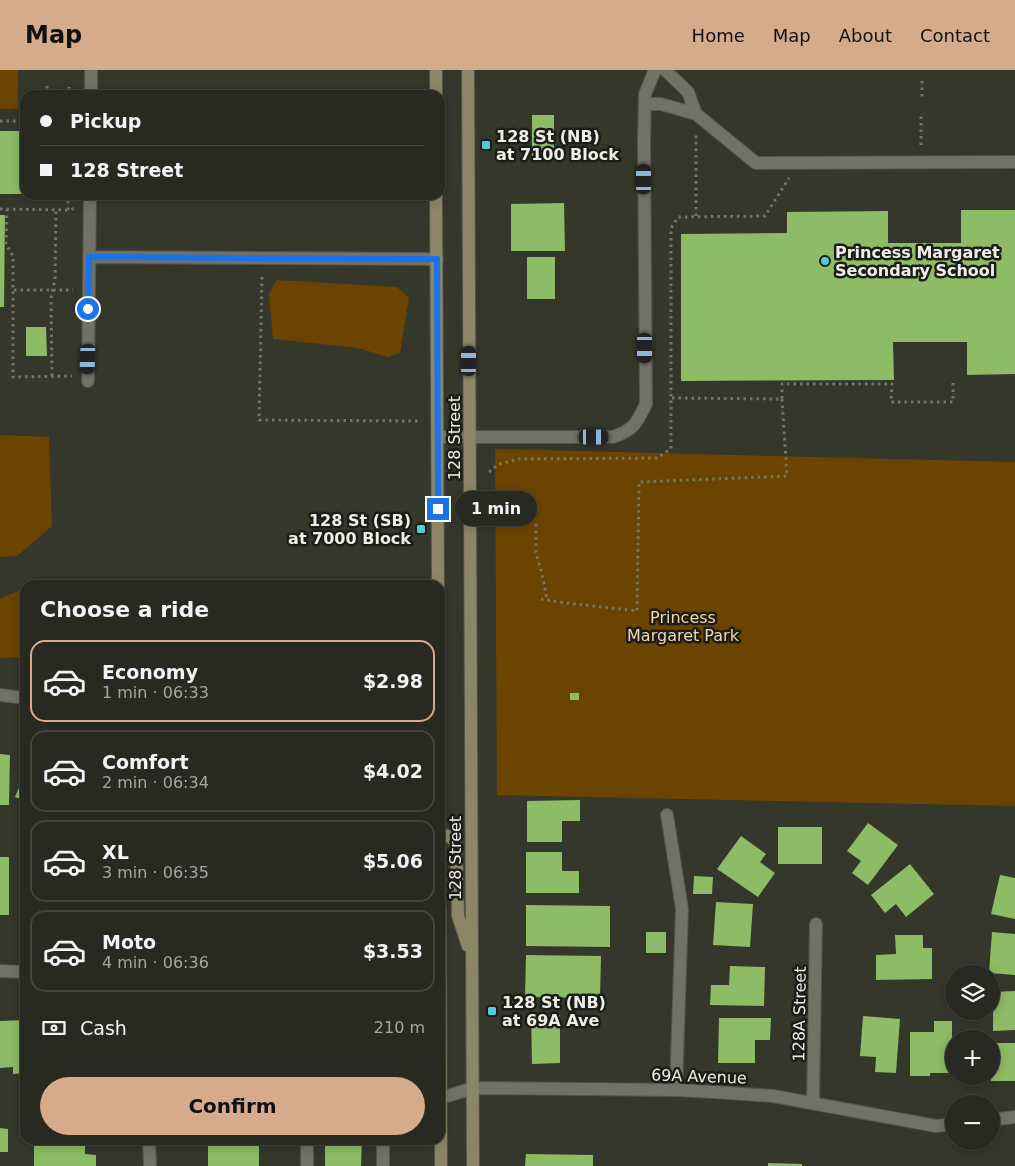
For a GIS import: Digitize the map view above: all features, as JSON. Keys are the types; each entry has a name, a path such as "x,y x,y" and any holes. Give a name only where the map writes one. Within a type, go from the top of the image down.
{"main road":[{"path":"436,70 436,90"},
{"name":"128 Street","path":"468,70 473,1166"},
{"name":"128 Street","path":"436,200 438,580"},
{"path":"445,836 452,838 456,844 458,916 472,956"},
{"name":"128 Street","path":"441,1145 441,1166"}],"street":[{"path":"91,70 91,90"},
{"path":"438,437 614,437 628,432 636,424 646,404 645,94 655,70"},
{"path":"665,70 688,92 696,114"},
{"path":"645,104 661,104 696,114 756,163 1015,162"},
{"path":"88,378 90,200"},
{"path":"89,257 437,259"},
{"path":"0,695 20,697"},
{"path":"667,815 682,909 676,1090"},
{"name":"128A Street","path":"814,1104 816,924"},
{"path":"0,971 20,972"},
{"name":"69A Avenue","path":"445,1097 473,1088 714,1092 773,1096 936,1126 945,1125"},
{"path":"1000,1119 1015,1118"},
{"path":"149,1145 150,1166"},
{"path":"307,1145 307,1166"},
{"path":"383,1145 383,1166"}],"path":[{"path":"922,81 922,97"},
{"path":"921,116 921,145"},
{"path":"0,121 20,121"},
{"path":"696,132 696,216"},
{"path":"68,200 68,210"},
{"path":"0,209 68,210 86,200"},
{"path":"7,209 6,244 13,256 13,377 88,378"},
{"path":"52,377 52,298 55,279 56,210"},
{"path":"262,277 259,420 420,421"},
{"path":"14,290 89,290"},
{"path":"541,599 637,610 639,482 787,476 782,384 892,384 891,402 953,402 953,381"},
{"path":"672,398 782,399"},
{"path":"536,524 536,552 547,600"}],"green space":[{"path":"0,70 18,70 18,109 0,109"},
{"path":"276,280 397,287 409,298 400,353 388,357 358,348 273,339 269,294"},
{"path":"0,435 49,437 52,526 17,556 0,557"},
{"name":"Princess Margaret Park","path":"495,449 1015,462 1015,806 497,795"},
{"path":"20,590 20,657 0,658 0,599"}],"building":[{"path":"532,115 554,115 554,159 532,159"},
{"path":"0,131 20,131 20,194 0,194"},
{"path":"564,203 565,251 511,251 511,204"},
{"path":"961,210 1015,210 1015,374 967,375 967,342 893,342 894,380 681,381 681,234 787,233 787,212 888,211 888,243 961,243"},
{"path":"0,215 5,215 4,307 0,307"},
{"path":"527,257 555,257 555,299 527,299"},
{"path":"26,327 46,327 47,356 26,356"},
{"path":"570,693 579,693 579,700 570,700"},
{"path":"0,754 10,755 9,805 0,805"},
{"path":"20,785 20,799 15,797"},
{"path":"580,800 580,821 562,821 562,842 527,842 527,801"},
{"path":"868,823 898,845 868,885 852,873 861,861 847,851"},
{"path":"778,827 822,827 822,864 778,864"},
{"path":"741,836 766,854 760,862 775,873 758,897 717,869"},
{"path":"526,852 562,852 562,871 579,871 579,893 526,893"},
{"path":"0,857 9,857 9,915 0,915"},
{"path":"910,864 934,894 906,917 896,904 885,913 871,895"},
{"path":"1000,875 1015,878 1015,919 991,914"},
{"path":"694,876 713,877 712,894 693,894"},
{"path":"716,902 753,904 750,947 713,945"},
{"path":"526,905 610,906 610,947 526,946"},
{"path":"646,932 666,932 666,953 646,953"},
{"path":"992,932 1015,934 1015,975 1000,974 1000,965 990,965"},
{"path":"895,935 923,935 923,948 932,948 932,979 876,980 876,955 896,954"},
{"path":"526,955 601,956 600,998 525,997"},
{"path":"730,966 765,967 764,1006 710,1005 711,985 729,985"},
{"path":"1015,991 1015,1030 993,1030 993,1020 1000,1020 1000,992"},
{"path":"560,1015 560,1063 532,1064 531,1016"},
{"path":"863,1016 900,1019 896,1073 875,1072 876,1057 860,1056"},
{"path":"719,1018 771,1018 770,1040 755,1040 755,1063 718,1063"},
{"path":"20,1020 20,1073 13,1074 13,1067 0,1068 0,1021"},
{"path":"934,1021 952,1021 952,1030 945,1030 945,1073 930,1073 930,1076 910,1076 910,1032 934,1032"},
{"path":"1000,1043 1015,1043 1015,1081 1000,1081"},
{"path":"0,1128 8,1129 8,1152 0,1152"},
{"path":"34,1145 85,1145 85,1154 96,1155 96,1166 34,1166"},
{"path":"208,1145 259,1145 259,1166 208,1166"},
{"path":"325,1145 362,1145 361,1166 325,1166"},
{"path":"526,1154 593,1155 593,1166 525,1166"},
{"path":"768,1163 802,1164 802,1166 768,1166"}],"place":[{"name":"128 St (NB) at 7100 Block","path":"486,145"},
{"name":"Princess Margaret Secondary School","path":"825,261"},
{"name":"128 St (SB) at 7000 Block","path":"421,529"},
{"name":"128 St (NB) at 69A Ave","path":"492,1011"}],"route":[{"path":"88,309 89,257 437,259 438,509"}]}
